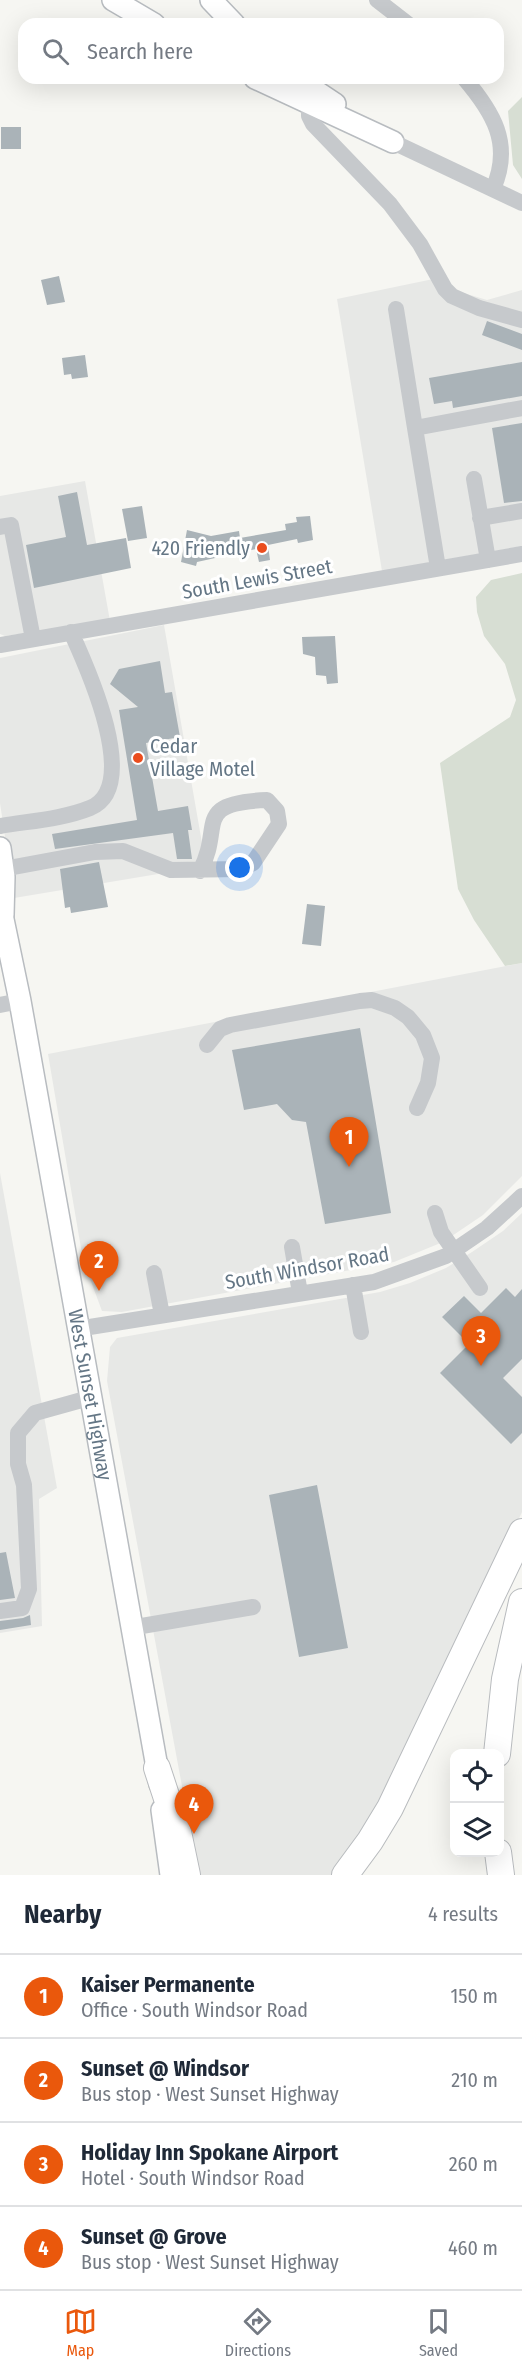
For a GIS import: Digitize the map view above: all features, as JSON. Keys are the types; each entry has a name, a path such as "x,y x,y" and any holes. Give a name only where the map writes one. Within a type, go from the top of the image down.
{"highway":[{"path":"345,1875 390,1808 522,1532"},
{"path":"498,1749 505,1679 522,1602"},
{"path":"157,1768 178,1832 188,1875"},
{"path":"499,1857 501,1875"}],"main road":[{"path":"113,0 144,18"},
{"path":"211,0 228,18"},
{"path":"267,84 393,142"},
{"path":"305,84 393,142"},
{"name":"West Sunset Highway","path":"1,859 2,910 10,1003 77,1329 130,1628 179,1875"},
{"name":"West Sunset Highway","path":"157,1768 171,1875"}],"street":[{"path":"377,0 400,18"},
{"path":"468,84 488,111 500,138 502,162 493,189"},
{"path":"309,105 309,116 313,124 390,204 420,244 445,289 452,296 479,308 522,320"},
{"path":"393,142 522,203"},
{"path":"396,309 438,568"},
{"path":"416,428 522,408"},
{"path":"474,479 488,560"},
{"path":"480,518 522,511"},
{"path":"0,527 11,525 33,639"},
{"name":"South Lewis Street","path":"0,645 522,554"},
{"path":"0,826 91,808 106,796 111,783 101,702 71,632"},
{"path":"1,859 123,851 171,870 200,871 241,869 254,863 279,824 277,811 267,800 249,801 220,809 211,821 204,863 200,871"},
{"path":"207,1045 220,1029 230,1025 360,1001 382,1002 408,1017 428,1045 431,1069 422,1101 417,1108"},
{"name":"South Windsor Road","path":"77,1329 374,1282 402,1273 453,1251 519,1204"},
{"path":"435,1213 441,1232 480,1288"},
{"path":"291,1247 300,1293"},
{"path":"154,1273 162,1315"},
{"path":"353,1285 361,1332"},
{"path":"0,1611 22,1608 28,1589 24,1485 18,1464 18,1433 35,1413 89,1398"},
{"path":"130,1628 252,1607"}],"shaded area":[{"path":"522,97 522,179 513,165 508,111"},
{"path":"443,277 457,291 487,300 522,290 522,546 382,571 337,299"},
{"path":"85,481 110,621 5,636 0,634 0,496"},
{"path":"522,573 522,963 505,966 474,920 458,889 440,763 510,717 516,700 505,664 484,636 477,612 476,597 491,580"},
{"path":"164,625 206,866 14,898 0,803 0,658"},
{"path":"522,963 522,1176 483,1215 443,1242 394,1262 122,1312 102,1311 83,1260 48,1054"},
{"path":"0,1173 57,1488 39,1499 42,1626 0,1633"},
{"path":"522,1213 522,1512 380,1810 334,1875 194,1875 184,1797 107,1381 110,1347 117,1338 380,1292 410,1283 446,1268 472,1252 503,1231"}],"building":[{"path":"1,127 21,127 21,149 1,149"},
{"path":"59,276 65,302 47,305 41,280"},
{"path":"487,321 522,334 522,350 482,335"},
{"path":"85,355 88,377 72,379 71,374 64,375 62,358"},
{"path":"522,362 522,396 453,408 452,401 434,404 429,378"},
{"path":"522,423 522,501 504,503 492,428"},
{"path":"77,492 87,545 126,538 131,568 34,588 26,545 66,537 58,496"},
{"path":"142,506 147,538 128,541 122,509"},
{"path":"310,516 313,540 298,543 297,539 268,545 270,560 259,562 256,549 197,562 196,566 181,562 187,530 211,536 239,531 240,538 286,530 285,524 297,522 296,517"},
{"path":"335,636 338,683 327,684 326,676 316,675 315,657 303,654 302,637"},
{"path":"160,661 165,693 172,692 180,737 146,743 158,811 188,806 192,830 188,830 192,859 177,859 173,833 55,849 52,834 137,820 119,710 138,707 110,684 119,669"},
{"path":"99,862 108,907 71,913 70,907 65,908 60,869"},
{"path":"307,904 325,906 321,946 302,944"},
{"path":"360,1028 391,1213 325,1224 306,1122 292,1120 277,1104 244,1110 232,1050"},
{"path":"506,1288 515,1297 522,1289 522,1359 503,1378 522,1397 522,1433 511,1444 440,1373 469,1344 442,1317 464,1296 481,1313"},
{"path":"317,1485 348,1648 299,1657 269,1495"},
{"path":"6,1552 15,1598 0,1600 0,1553"},
{"path":"30,1615 31,1625 0,1630 0,1621"}],"place":[{"name":"420 Friendly","path":"262,548"},
{"name":"Cedar Village Motel","path":"138,758"},
{"name":"Kaiser Permanente","path":"349,1167"},
{"name":"Sunset @ Windsor","path":"99,1291"},
{"name":"Holiday Inn Spokane Airport","path":"481,1366"},
{"name":"Sunset @ Grove","path":"194,1834"}]}
